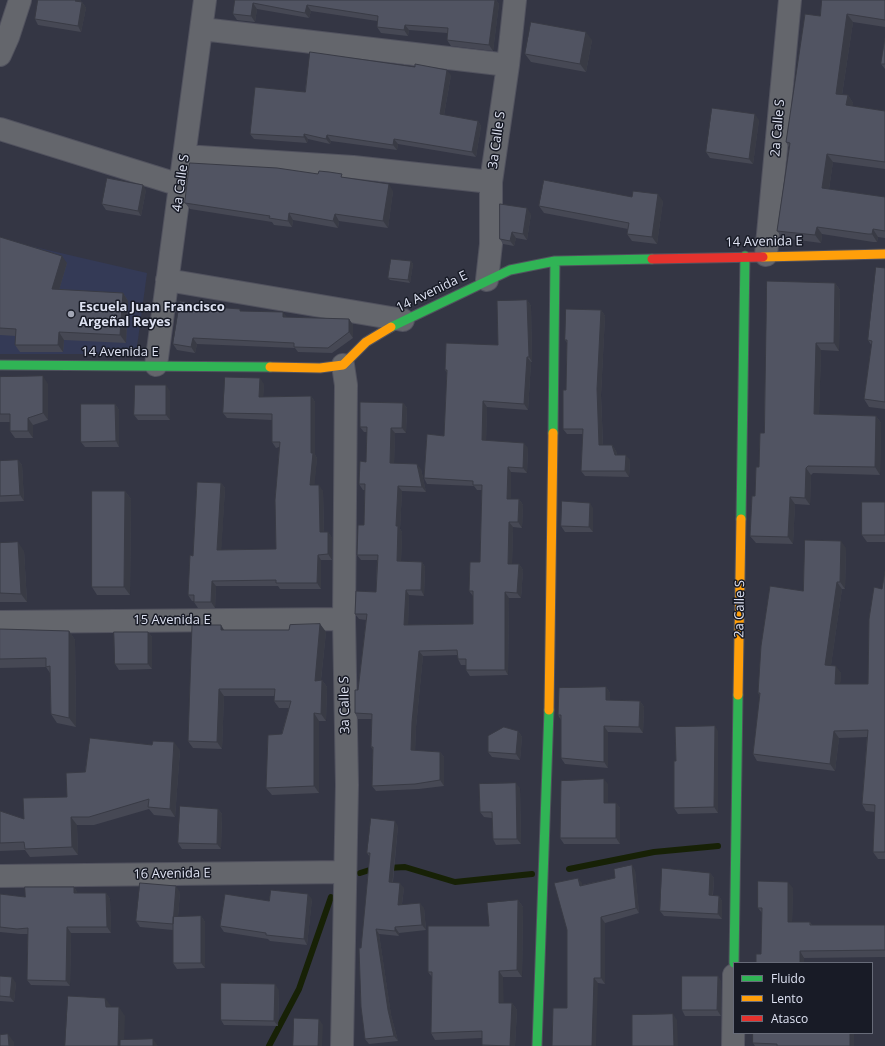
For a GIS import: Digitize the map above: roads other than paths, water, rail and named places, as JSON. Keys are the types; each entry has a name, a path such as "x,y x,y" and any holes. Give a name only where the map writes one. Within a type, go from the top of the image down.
{"street":[{"path":"0,55 8,37 20,0"},
{"name":"4a Calle S","path":"156,365 205,0"},
{"name":"3a Calle S","path":"486,280 491,244 491,182 508,65 515,0"},
{"name":"2a Calle S","path":"734,962 756,255 790,0"},
{"path":"202,29 508,65"},
{"path":"0,129 180,185"},
{"path":"184,156 353,167 491,182"},
{"name":"14 Avenida E","path":"0,365 156,365 320,368 342,365 366,342 403,320 486,280 510,270 554,261 756,255 885,254"},
{"path":"537,1046 550,692 554,261"},
{"path":"167,280 403,320"},
{"name":"3a Calle S","path":"342,365 346,385 344,619 347,785 344,872 342,1046"},
{"name":"15 Avenida E","path":"0,622 344,619"},
{"name":"16 Avenida E","path":"0,876 344,872"},
{"path":"733,1034 733,1046"}],"waterway":[{"path":"569,869 654,852 718,846"},
{"path":"388,868 405,867 455,882 532,874"},
{"path":"360,873 376,868"},
{"path":"269,1046 299,989 331,897"}],"place":[{"name":"Escuela Juan Francisco Argeñal Reyes","path":"71,314"}]}
